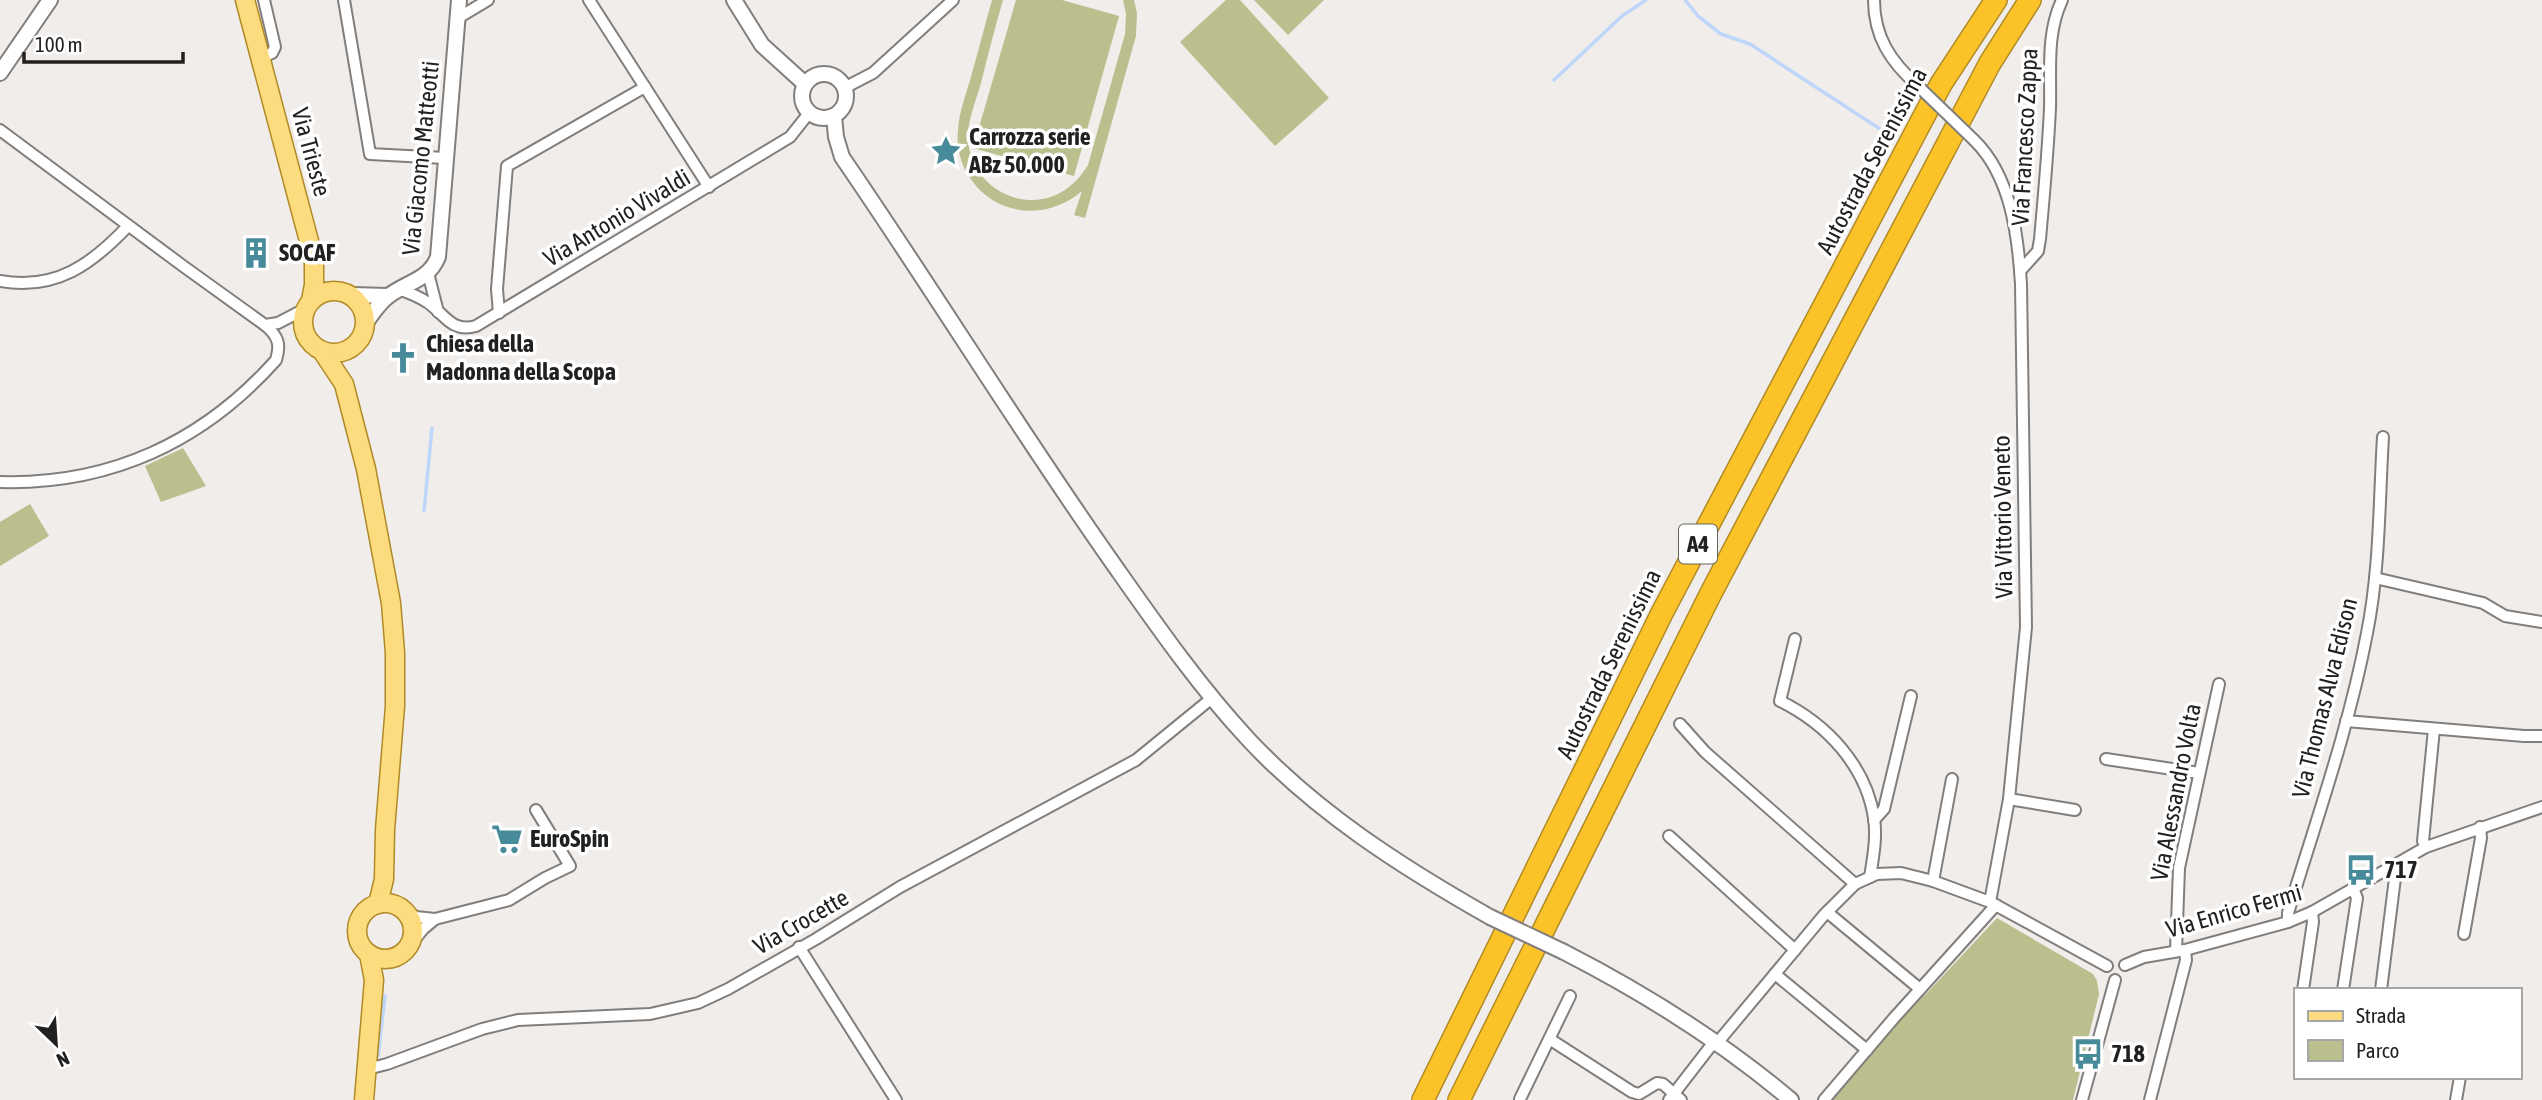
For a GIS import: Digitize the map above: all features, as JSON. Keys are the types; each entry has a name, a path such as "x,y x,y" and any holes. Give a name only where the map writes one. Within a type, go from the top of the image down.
{"highway":[{"name":"Autostrada Serenissima","path":"1423,1100 1662,613 1941,84 1996,0"},
{"name":"A4","path":"1458,1100 1710,595 1990,63 2030,0"}],"main road":[{"name":"Via Trieste","path":"245,0 314,260"},
{"path":"314,260 363,310 365,324 361,337 353,346 338,353 322,351"},
{"path":"314,260 308,304 302,321 304,333 311,344 322,351 344,384 366,469 387,578 396,653 384,879 393,906 409,915 413,937 374,980"},
{"path":"308,304 325,291 347,293"},
{"path":"344,384 353,346"},
{"path":"393,906 362,915 358,926 361,945 369,954 381,959 398,955"},
{"path":"364,1100 374,980 369,954"}],"street":[{"path":"0,73 50,0"},
{"path":"261,58 275,47 264,0"},
{"path":"344,0 370,154 445,158"},
{"name":"Via Giacomo Matteotti","path":"395,293 428,274 438,257 459,0"},
{"path":"458,18 488,0"},
{"path":"589,0 709,187"},
{"path":"734,0 762,45 806,84"},
{"path":"844,88 873,74 953,0"},
{"name":"Via Francesco Zappa","path":"1874,0 1878,34 1888,54 1900,69 1974,139"},
{"name":"Via Francesco Zappa","path":"2020,271 2038,251 2040,239 2048,156 2049,57 2055,14 2062,0"},
{"path":"829,75 841,82 844,88 846,94 843,107 834,116 821,118 809,113 802,103 801,96 806,84 816,76 829,75"},
{"path":"499,313 497,289 508,166 645,87"},
{"name":"Via Antonio Vivaldi","path":"395,293 429,303 454,326 467,328 499,313 790,137 809,113"},
{"path":"834,116 835,137 842,157 928,282 1058,484 1189,671 1249,740 1302,790 1399,864 1490,916 1564,952 1648,998 1718,1042 1791,1100"},
{"path":"0,130 265,325 275,333 279,343 276,360 233,403 177,442 148,456 107,470 29,483 0,482"},
{"name":"Via Vittorio Veneto","path":"1974,139 1993,166 2008,199 2018,238 2020,271 2026,627 2009,799 1993,904"},
{"path":"0,281 39,281 79,269 103,252 128,226"},
{"path":"428,274 438,312"},
{"path":"347,293 395,293"},
{"path":"365,324 395,293"},
{"path":"265,325 291,318 308,304"},
{"name":"Via Thomas Alva Edison","path":"2288,922 2288,913 2346,721 2367,632 2375,578 2383,437"},
{"path":"2375,578 2483,603 2505,616 2542,622"},
{"path":"1795,639 1780,701 1815,723 1854,763 1867,790 1874,820 1875,846 1870,877"},
{"name":"Via Alessandro Volta","path":"2150,1100 2186,960 2180,950 2179,868 2219,684"},
{"path":"1874,820 1884,809 1910,696"},
{"name":"Via Crocette","path":"367,1069 482,1029 518,1020 650,1014 698,1003 816,939 900,887 1136,760 1203,702 1212,698"},
{"path":"2346,721 2542,736"},
{"path":"1680,724 1705,752 1855,884"},
{"path":"2426,847 2423,841 2434,729"},
{"path":"2106,759 2199,774"},
{"path":"1933,881 1952,779"},
{"path":"2009,799 2075,810"},
{"name":"Via Enrico Fermi","path":"2125,965 2144,957 2288,922 2312,912 2426,847 2542,807"},
{"path":"393,906 416,916 435,919 509,900 570,866 536,810"},
{"path":"2464,934 2481,838 2480,827"},
{"path":"1669,836 1795,950"},
{"path":"2381,988 2395,878 2393,866"},
{"path":"1551,1040 1632,1092 1639,1094 1657,1083 1663,1084 1675,1098 1710,1047 1718,1042 1827,912 1855,884 1877,874 1901,873 1933,881 1993,904 2107,966"},
{"path":"2343,988 2357,898 2353,888"},
{"path":"1824,1100 1993,904"},
{"path":"1827,912 1920,989"},
{"path":"2303,988 2313,922 2312,912"},
{"path":"398,955 435,919"},
{"path":"799,947 896,1100"},
{"path":"2118,960 2125,965 2126,974 2121,979 2115,980 2107,974 2110,962 2118,960"},
{"path":"1775,974 1867,1050"},
{"path":"2082,1100 2115,980"},
{"path":"1520,1099 1551,1040 1570,996"},
{"path":"2456,1100 2460,1079"}],"green space":[{"path":"992,0 1003,0 970,118 970,152 974,164 988,183 1008,195 1032,200 1050,197 1065,190 1078,179 1088,165 1125,34 1126,14 1123,0 1134,0 1137,13 1136,36 1085,218 1074,215 1082,191 1058,206 1021,210 999,204 988,197 964,168 958,143 959,123"},
{"path":"1016,0 1062,0 1119,16 1074,176 973,148"},
{"path":"1226,0 1240,0 1329,98 1275,146 1180,42"},
{"path":"1254,0 1324,0 1288,35"},
{"path":"183,448 206,486 161,502 145,466"},
{"path":"30,504 49,536 0,566 0,522"},
{"path":"1997,918 2093,974 2097,981 2099,994 2073,1100 1828,1100 1920,994 1924,996"}],"waterway":[{"path":"1554,80 1622,16 1646,0"},
{"path":"1685,0 1698,16 1721,34 1750,44 1880,129"},
{"path":"424,511 432,428"},
{"path":"378,1056 385,996"}],"place":[{"name":"Carrozza serie ABz 50.000","path":"946,151"},
{"name":"SOCAF","path":"256,253"},
{"name":"Chiesa della Madonna della Scopa","path":"403,358"},
{"name":"EuroSpin","path":"507,839"},
{"name":"717","path":"2361,870"},
{"name":"718","path":"2088,1054"}]}
